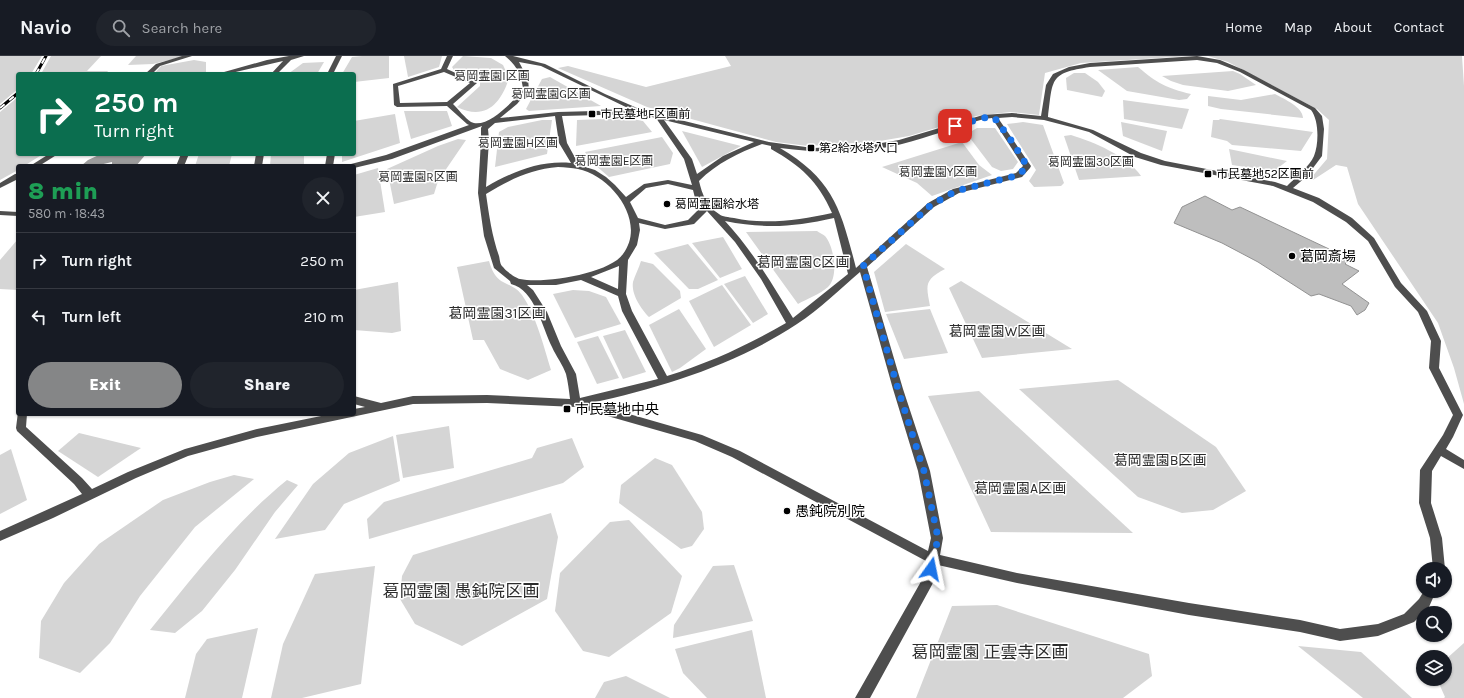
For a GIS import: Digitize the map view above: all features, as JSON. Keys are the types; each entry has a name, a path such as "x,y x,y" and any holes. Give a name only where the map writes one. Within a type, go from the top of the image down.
{"street":[{"path":"150,72 158,64 190,56"},
{"path":"228,72 267,62 301,56"},
{"path":"331,72 339,56"},
{"path":"444,70 450,56"},
{"path":"276,72 289,58"},
{"path":"511,58 543,65 603,96 642,112 770,144 813,150 864,148 900,142 983,118 1012,116 1044,118 1091,131 1138,155 1151,159 1268,182 1316,200 1352,223 1370,240 1398,284 1422,311 1436,341 1434,368 1458,415 1426,470 1425,503 1436,538 1438,562"},
{"path":"511,58 525,80 526,90 515,103 484,128 485,140 482,193 488,236 498,268 514,282 530,292 542,312 556,346 571,374 576,403"},
{"path":"1044,118 1048,85 1055,75 1071,68 1090,65 1197,58 1222,62 1296,100 1313,110 1319,116 1321,129 1318,156 1304,174 1288,189"},
{"path":"444,70 474,83 449,104 397,105 395,85 444,70"},
{"path":"449,104 469,123 477,126"},
{"path":"356,165 389,156 493,121 558,114 642,112"},
{"path":"558,114 563,143 568,154 577,167"},
{"path":"659,117 683,151 692,169 699,198 738,240 752,259 766,279 791,324"},
{"path":"576,403 626,392 703,368 731,356 791,324 816,306 931,205 956,191 1019,175 1027,166 1013,143 994,117"},
{"path":"695,184 711,166 723,158 761,142"},
{"path":"770,144 794,160 816,179 830,198 853,275"},
{"path":"37,164 51,156"},
{"path":"482,193 523,170 550,165 570,165 588,170 606,181 620,193 631,209 637,229 633,245 624,260 622,294 627,311 664,380"},
{"path":"0,186 16,177"},
{"path":"626,201 644,186 668,182 695,184"},
{"path":"634,219 670,226 691,222 706,207"},
{"path":"0,213 16,214"},
{"path":"718,217 755,224 804,221 836,215"},
{"path":"514,282 549,283 582,277 624,260"},
{"path":"862,698 929,579 938,538 924,471 898,389 863,266"},
{"path":"582,277 622,294"},
{"path":"356,413 413,400 487,399 576,403 698,438 736,454 770,470 857,520 933,559 1017,578 1340,635 1378,630 1409,618 1424,603 1426,598"},
{"path":"356,401 381,407"},
{"path":"22,416 21,428 78,480 90,495"},
{"path":"0,536 50,515 132,476 186,454 257,433 340,416"},
{"path":"1439,450 1464,465"}],"green space":[{"path":"0,56 42,56 32,72 16,72 16,91 0,104"},
{"path":"51,56 101,56 87,71 108,71 107,72 42,72"},
{"path":"136,56 186,56 153,64 128,65"},
{"path":"389,56 389,78 356,82 356,72 343,72 352,57"},
{"path":"404,56 442,56 439,67 408,77"},
{"name":"葛岡霊園I区画","path":"463,56 491,58 503,65 509,78 506,87 496,102 484,111 467,111 457,107 480,86 480,82 454,70 452,67"},
{"path":"725,56 1190,56 1081,63 1045,73 1039,115 1010,112 976,116 909,136 874,142 808,146 776,142 647,107 558,68 568,66 646,87 731,66"},
{"path":"1208,56 1462,56 1464,86 1464,404 1454,368 1438,323 1358,204 1347,167 1336,165 1313,180 1310,179 1327,159 1329,120 1317,109 1228,62"},
{"path":"194,60 206,62 206,72 156,72 161,66"},
{"path":"324,62 318,72 291,72 303,63"},
{"path":"1138,67 1162,84 1175,90 1191,94 1187,99 1179,100 1127,91 1098,70"},
{"path":"1233,71 1256,85 1228,91 1183,85 1162,76"},
{"path":"1074,73 1085,73 1098,82 1105,91 1102,97 1067,90 1066,78"},
{"name":"葛岡霊園G区画","path":"550,77 601,106 529,111 526,109 542,79"},
{"path":"1275,94 1297,107 1303,118 1221,109 1208,106 1208,96 1241,100"},
{"path":"16,99 16,156 40,156 27,164 16,164 16,171 0,180 0,112"},
{"path":"1123,100 1189,109 1182,129 1124,119"},
{"path":"404,111 447,111 452,126 411,139"},
{"path":"395,114 400,143 342,162 342,156 356,156 356,121"},
{"path":"627,118 643,121 652,132 576,146 577,120"},
{"path":"1220,119 1313,132 1301,151 1232,145 1227,141 1211,137 1213,120"},
{"name":"葛岡霊園H区画","path":"542,120 552,120 547,154 495,167 499,132 508,127"},
{"path":"1023,122 1043,125 1064,183 1061,186 1034,187 1029,181 1036,170 1007,124"},
{"path":"1121,122 1167,131 1162,151 1123,136"},
{"path":"977,128 995,128 1018,162 1013,169 1001,171 992,167 967,134"},
{"path":"682,131 741,146 702,167"},
{"name":"葛岡霊園30区画","path":"1071,135 1100,146 1119,156 1141,176 1079,180 1064,136"},
{"name":"葛岡霊園E区画","path":"662,137 673,153 670,164 609,177 594,164 585,152"},
{"name":"葛岡霊園R区画","path":"458,139 466,140 438,181 434,194 394,204 387,169 438,146"},
{"name":"葛岡霊園Y区画","path":"962,142 979,165 992,175 932,196 917,183 882,167"},
{"path":"1229,149 1287,161 1274,171 1232,165"},
{"path":"198,156 232,156 230,164 196,164"},
{"path":"271,156 304,156 304,164 270,164"},
{"path":"378,168 385,212 356,217 356,174"},
{"name":"葛岡霊園C区画","path":"817,231 825,236 831,247 834,262 833,276 831,282 825,290 798,304 746,232"},
{"path":"723,237 742,269 720,278 692,243"},
{"path":"16,241 16,290 0,289 0,260"},
{"path":"688,244 718,280 698,289 689,289 654,253"},
{"path":"906,244 945,269 933,276 928,284 927,288 930,306 885,312 874,272"},
{"name":"葛岡霊園31区画","path":"489,261 496,276 517,290 527,303 539,331 551,370 528,380 500,369 484,340 473,340 457,267"},
{"path":"641,261 653,264 680,291 681,298 649,317 637,301 633,287 633,282"},
{"path":"745,276 768,314 753,323 724,284"},
{"name":"葛岡霊園W区画","path":"961,281 1072,349 982,358 949,288"},
{"path":"398,282 401,331 392,333 356,330 356,290"},
{"path":"722,285 751,325 714,347 689,301"},
{"path":"573,290 589,291 606,297 621,324 575,338 553,294"},
{"path":"679,309 706,349 672,372 649,325"},
{"path":"930,309 948,353 904,359 886,314"},
{"path":"625,330 646,372 623,379 603,336"},
{"path":"598,336 619,378 597,384 577,342"},
{"name":"葛岡霊園B区画","path":"1118,380 1216,447 1246,491 1213,510 1182,513 1138,497 1019,389"},
{"name":"葛岡霊園A区画","path":"979,391 1133,533 991,532 928,396"},
{"path":"449,426 454,468 403,478 396,435"},
{"path":"79,433 141,448 98,477 58,451"},
{"path":"393,436 400,481 344,504 325,530 275,539 313,484 349,453"},
{"path":"572,438 584,467 563,483 369,539 367,519 384,502 532,458 537,448"},
{"path":"11,449 27,500 0,514 0,455"},
{"path":"655,458 672,465 702,512 704,529 692,546 681,549 619,503 621,485"},
{"path":"234,475 254,479 195,527 140,596 110,643 80,673 39,658 41,621 64,583 99,544 163,500 210,482"},
{"path":"287,480 298,485 275,512 235,570 202,611 175,633 150,630 232,532 249,514"},
{"name":"葛岡霊園 愚鈍院区画","path":"551,513 558,537 547,599 462,646 415,624 400,599 402,576 413,555"},
{"name":"葛岡霊園 愚鈍院区画","path":"629,520 682,576 671,613 609,657 583,651 555,611 560,573 610,522"},
{"path":"734,565 753,621 673,638 674,625 713,566"},
{"path":"375,566 361,684 302,698 271,698 283,644 315,574"},
{"name":"葛岡霊園 正雲寺区画","path":"997,605 1149,654 1152,676 1123,698 916,698 952,606"},
{"path":"258,628 242,698 185,698 196,654 207,639"},
{"path":"752,630 766,698 707,698 683,673 675,649"},
{"path":"1464,643 1464,698 1444,698 1445,697 1440,686 1452,686 1452,654"},
{"path":"1298,646 1361,652 1412,698 1363,698"},
{"path":"626,676 670,698 595,698 604,682"}],"shaded area":[{"path":"97,156 144,156 138,164 112,164 112,162 104,164 83,164"}],"building":[{"name":"葛岡斎場","path":"1205,196 1232,210 1240,207 1329,249 1326,251 1347,262 1345,264 1359,271 1342,284 1369,303 1365,310 1357,315 1351,306 1319,294 1311,296 1258,262 1222,243 1174,223 1182,207"}],"railway":[{"path":"37,72 46,56"},
{"path":"0,108 16,95"}],"place":[{"name":"市民墓地F区画前","path":"592,114"},
{"name":"第2給水塔入口","path":"811,148"},
{"name":"市民墓地52区画前","path":"1208,174"},
{"name":"葛岡霊園給水塔","path":"667,204"},
{"name":"葛岡斎場","path":"1292,256"},
{"name":"市民墓地中央","path":"567,409"},
{"name":"愚鈍院別院","path":"787,511"}],"route":[{"path":"931,569 938,538 924,471 898,389 863,266 900,231 931,205 956,191 1019,175 1027,166 1020,157 1013,143 994,117 983,118 955,126"}]}
